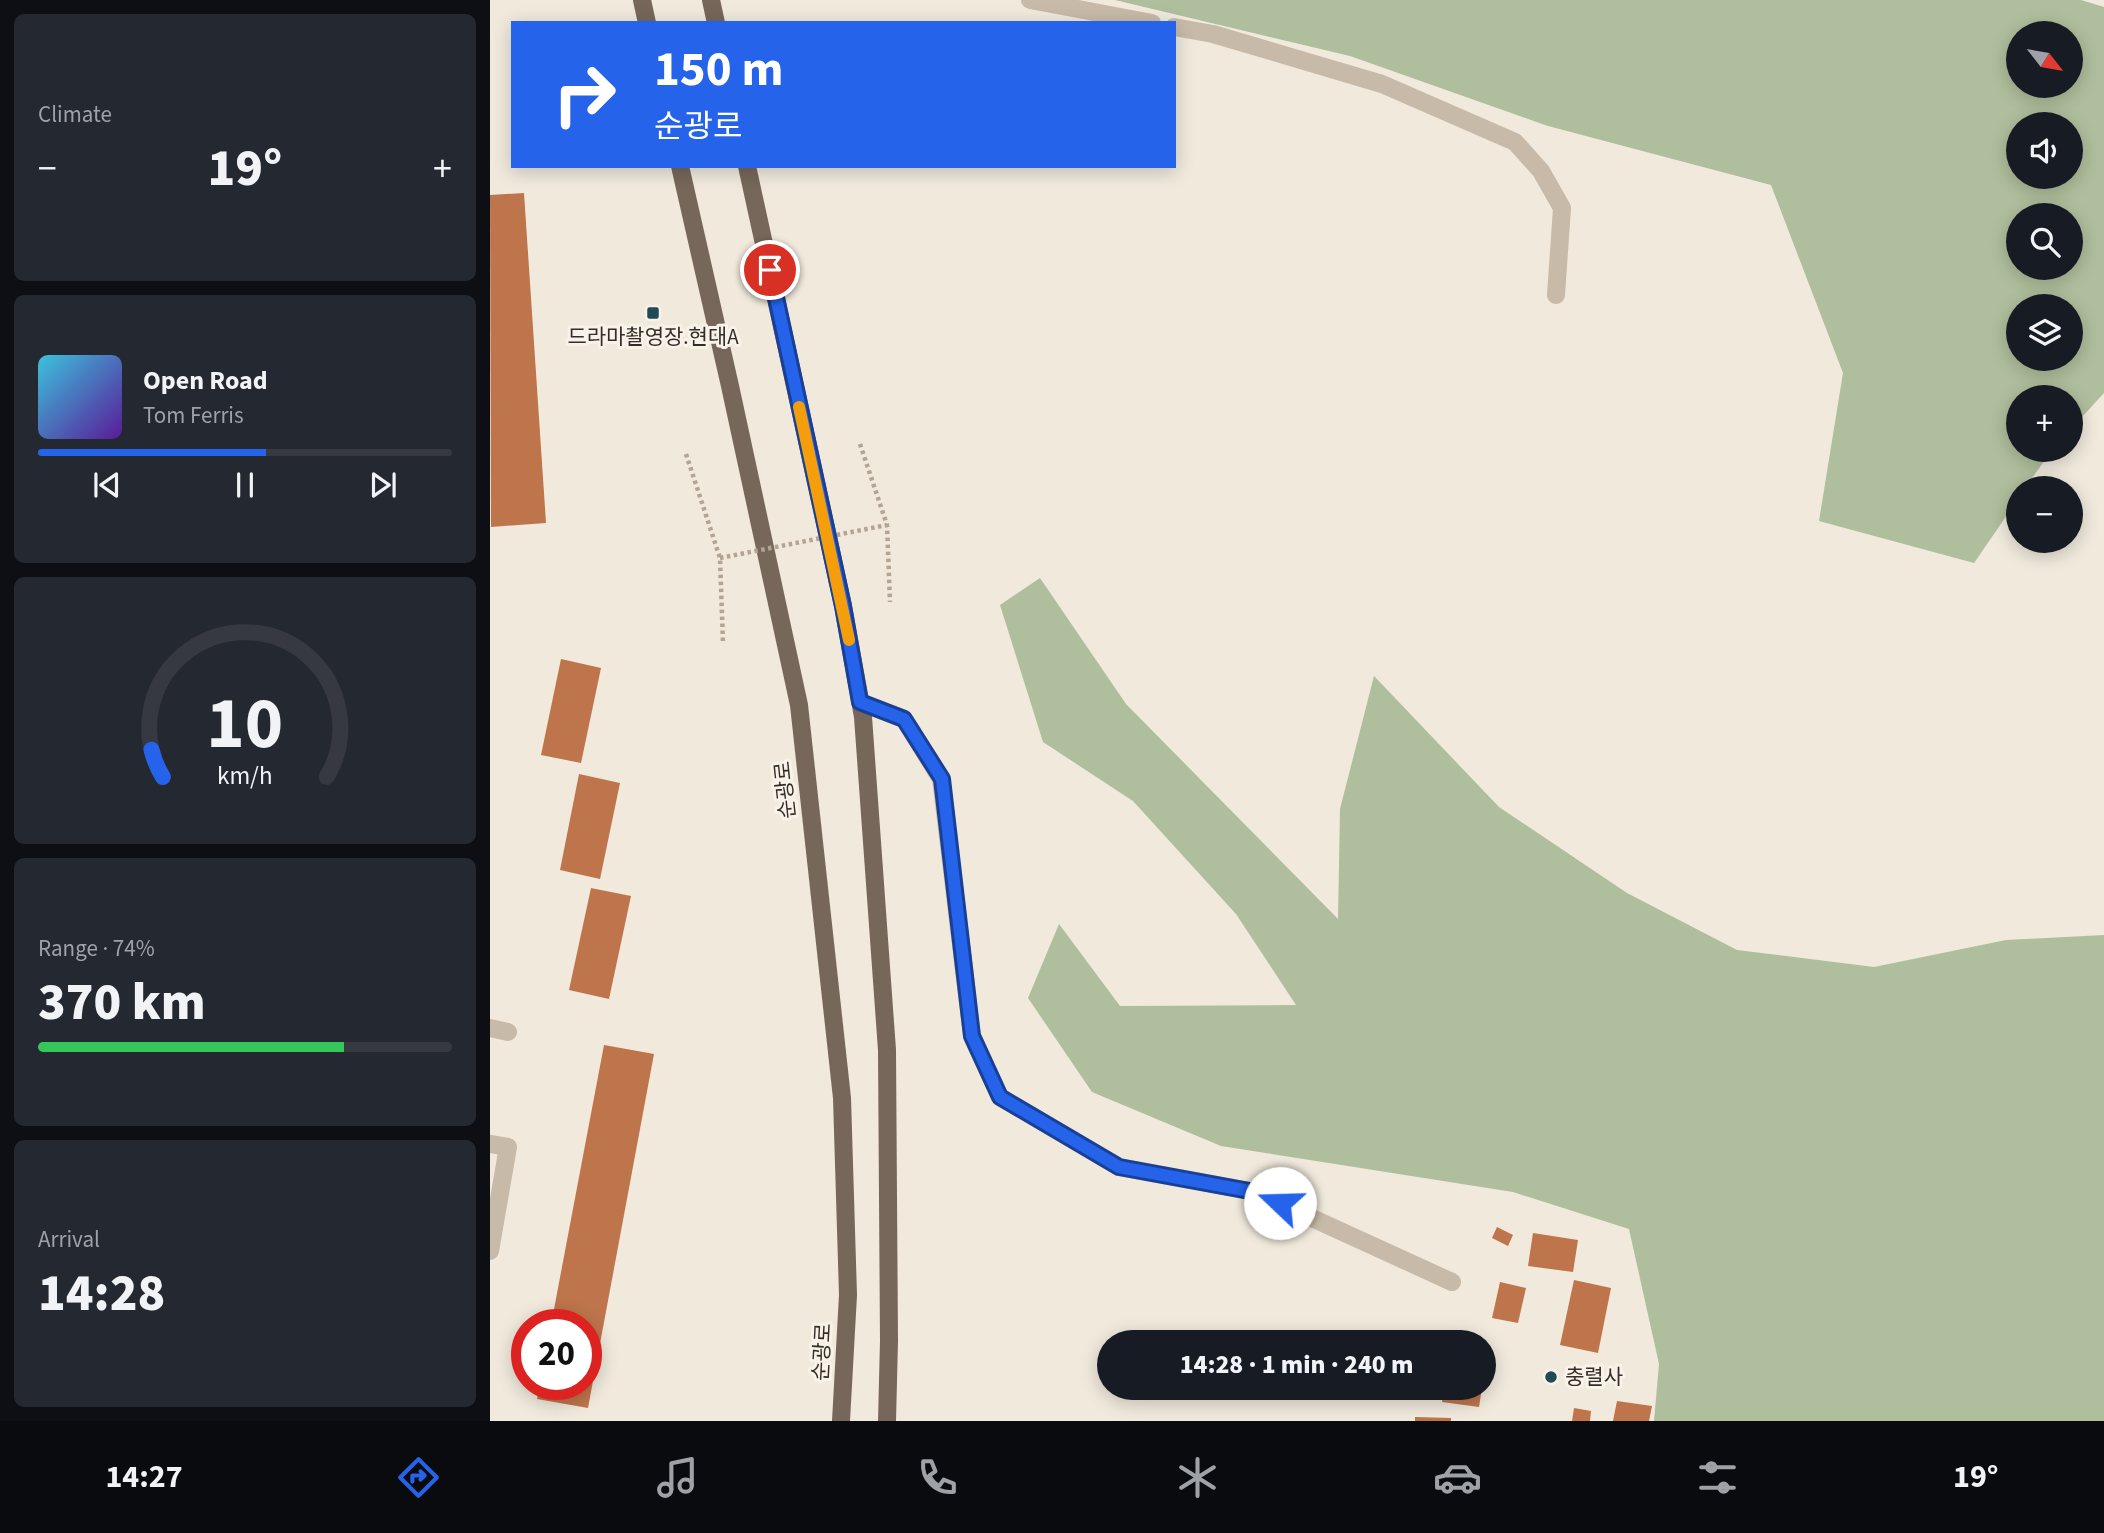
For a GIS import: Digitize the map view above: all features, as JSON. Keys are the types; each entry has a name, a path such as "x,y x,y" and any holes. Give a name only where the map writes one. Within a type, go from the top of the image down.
{"main road":[{"path":"642,0 647,21"},
{"path":"712,0 716,21"},
{"name":"순광로","path":"680,168 799,705 842,1098 848,1295 841,1421"},
{"path":"747,168 843,606 863,717 887,1050 890,1341 887,1421"}],"lane":[{"path":"1030,0 1141,21"},
{"path":"1176,27 1213,34 1382,84 1515,142 1541,171 1562,208 1556,295"},
{"path":"860,702 904,719 942,779 972,1036 1000,1097 1119,1167 1255,1192 1452,1282"},
{"path":"490,1144 508,1147 490,1251"}],"path":[{"path":"860,444 887,525 890,602"},
{"path":"686,454 720,558 723,642"},
{"path":"720,558 887,525"}],"green space":[{"path":"1115,0 2081,0 2104,7 2104,393 2083,416 2083,385 2006,385 2006,462 2043,462 2034,476 2006,476 2006,516 1974,563 1819,521 1843,373 1771,185 1548,126 1350,56"},
{"path":"1040,578 1126,704 1338,919 1340,809 1374,676 1499,807 1627,893 1737,950 1874,967 2006,940 2104,935 2104,1421 1654,1421 1659,1364 1629,1229 1513,1192 1221,1146 1092,1092 1028,998 1059,924 1120,1006 1296,1005 1236,914 1133,801 1043,742 1000,605"}],"building":[{"path":"524,193 546,523 491,527 490,195"},
{"path":"561,659 601,668 581,763 541,755"},
{"path":"579,774 620,783 600,879 560,870"},
{"path":"591,888 631,896 609,999 569,990"},
{"path":"604,1045 654,1054 602,1333 602,1309 554,1309"},
{"path":"1497,1227 1513,1235 1508,1246 1492,1238"},
{"path":"1533,1233 1578,1240 1573,1272 1528,1266"},
{"path":"1574,1280 1611,1288 1598,1353 1560,1345"},
{"path":"1500,1282 1526,1288 1518,1323 1492,1318"},
{"path":"543,1400 589,1400 588,1408"},
{"path":"1442,1400 1480,1400 1479,1407"},
{"path":"1617,1401 1652,1406 1649,1421 1613,1421"},
{"path":"1574,1408 1591,1411 1590,1421 1572,1421"},
{"path":"1415,1417 1451,1418 1451,1421 1415,1421"}],"slow traffic":[{"path":"799,407 849,640"}],"place":[{"name":"드라마촬영장.현대A","path":"653,313"},
{"name":"충렬사","path":"1551,1377"}],"route":[{"path":"770,270 843,606 860,702 904,719 942,779 972,1036 1000,1097 1119,1167 1255,1192 1280,1203"}]}
